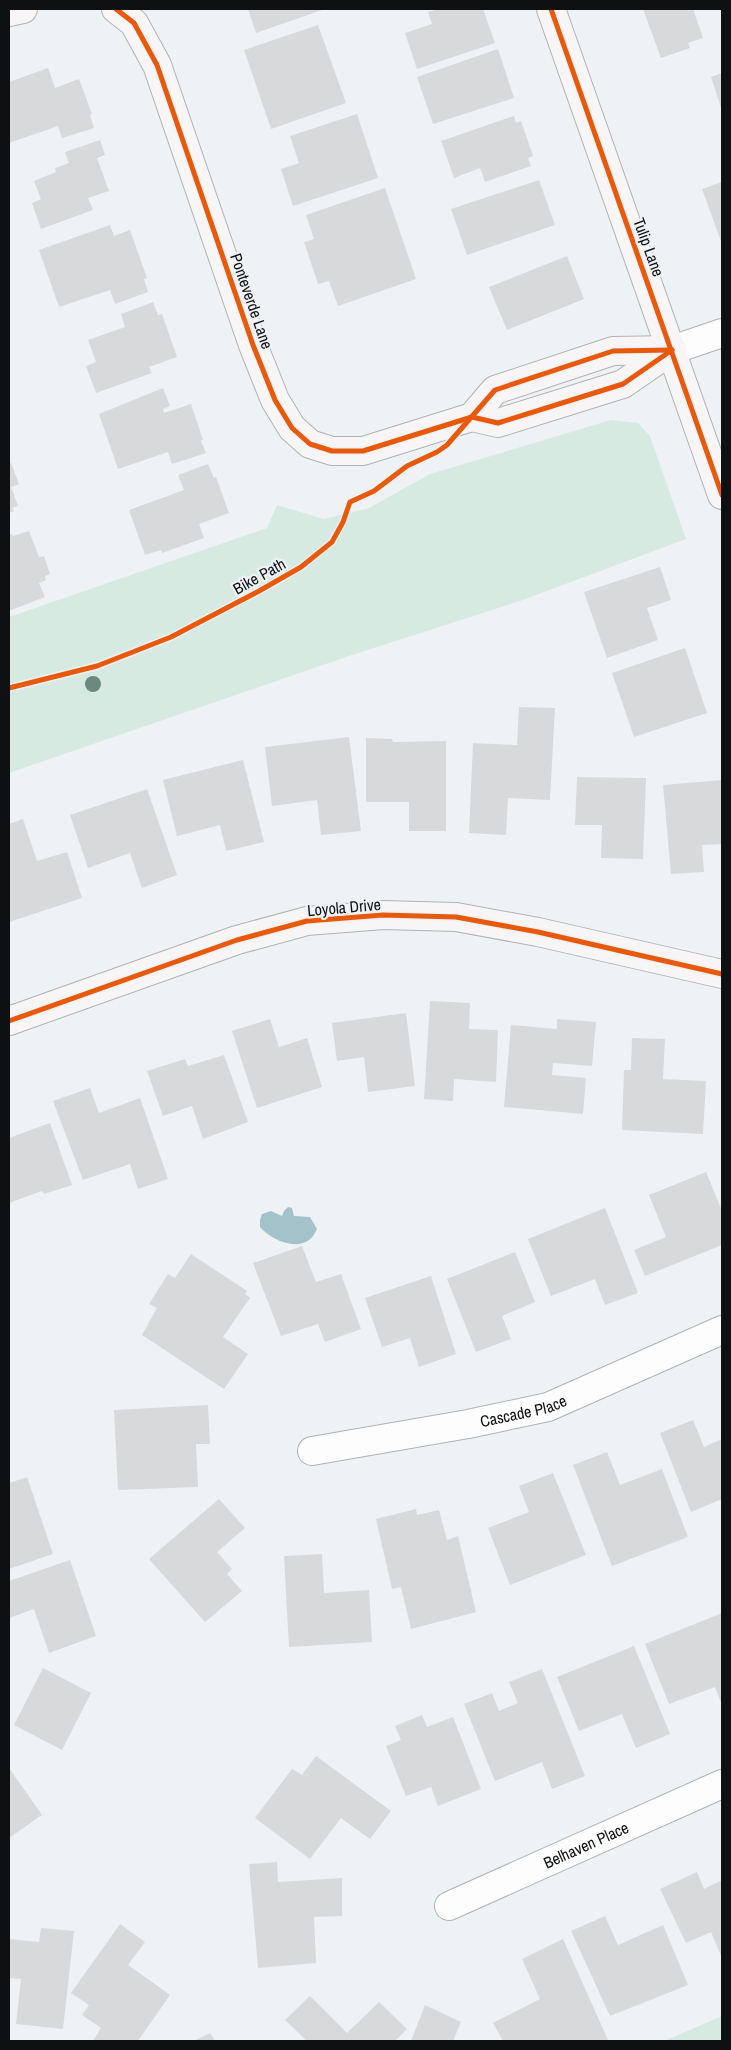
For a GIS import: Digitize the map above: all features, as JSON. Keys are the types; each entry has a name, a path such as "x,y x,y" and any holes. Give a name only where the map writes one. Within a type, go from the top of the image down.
{"street":[{"path":"9,12 23,9"},
{"name":"Ponteverde Lane","path":"116,9 134,23 157,65 253,345 275,400 292,428 310,444 332,451 364,451 472,417 498,423 623,384 672,350 722,333"},
{"name":"Tulip Lane","path":"551,9 722,494"},
{"name":"Loyola Drive","path":"9,1021 246,938 307,921 383,915 456,917 538,932 722,974"},
{"name":"Cascade Place","path":"312,1452 468,1424 548,1407 722,1330"},
{"name":"Belhaven Place","path":"448,1906 722,1784"}],"green space":[{"path":"611,420 638,423 650,436 686,539 520,601 349,656 9,773 9,617 267,528 277,505 324,519 369,508 430,474"},
{"path":"722,2016 722,2041 664,2041"}],"water":[{"path":"288,1207 292,1208 294,1216 310,1217 317,1229 306,1242 290,1244 282,1242 273,1238 260,1227 262,1214 271,1211 282,1216"}],"building":[{"path":"248,9 325,9 256,33"},
{"path":"439,9 483,9 495,43 417,69 405,33 432,24 428,12"},
{"path":"643,9 687,9 688,11 693,9 703,38 688,43 690,48 661,58"},
{"path":"318,25 346,103 271,129 244,50"},
{"path":"498,49 514,98 433,124 417,77"},
{"path":"48,68 55,88 79,79 92,114 90,115 94,128 62,138 58,126 9,143 9,82"},
{"path":"722,73 722,111 711,77"},
{"path":"357,114 378,178 293,206 281,169 299,163 290,136"},
{"path":"514,116 516,123 521,121 533,156 528,158 531,166 485,182 480,168 454,178 441,141"},
{"path":"100,140 105,155 97,158 109,191 88,198 93,210 41,229 32,203 41,199 34,181 56,172 55,168 69,163 65,152"},
{"path":"539,180 555,225 467,255 451,209"},
{"path":"722,182 722,244 702,189"},
{"path":"385,188 416,279 338,306 329,281 318,284 304,242 314,239 306,215"},
{"path":"110,225 114,236 130,230 147,278 144,279 148,292 115,304 110,290 59,307 39,250"},
{"path":"567,256 584,299 507,330 489,287"},
{"path":"153,302 158,315 162,314 177,357 149,367 152,373 96,393 86,366 96,362 88,340 125,327 121,314"},
{"path":"163,388 170,406 163,409 164,413 191,404 206,453 172,464 168,452 118,469 99,414"},
{"path":"11,463 19,484 11,487 18,506 12,508 14,511 9,513 9,464"},
{"path":"208,464 214,478 216,477 229,513 199,524 204,538 162,553 161,550 145,555 129,510 184,490 178,475"},
{"path":"29,531 39,557 44,556 50,574 45,576 46,580 39,583 45,597 9,611 9,535 13,536"},
{"path":"660,567 671,600 647,608 658,640 607,658 584,592"},
{"path":"685,648 707,713 634,737 612,673"},
{"path":"519,707 555,708 550,800 508,798 506,835 469,833 473,743 517,745"},
{"path":"349,737 361,831 321,835 317,800 272,806 265,747"},
{"path":"366,738 392,739 393,742 446,741 446,831 409,831 409,802 366,802"},
{"path":"243,760 264,842 226,851 220,825 177,836 163,780"},
{"path":"577,777 646,778 643,859 601,858 602,825 575,825"},
{"path":"722,780 722,844 702,845 704,872 671,874 663,785"},
{"path":"147,789 177,875 142,888 130,853 88,868 70,815"},
{"path":"23,819 37,861 67,852 82,898 9,922 9,824"},
{"path":"430,1001 470,1003 469,1029 498,1030 496,1082 454,1079 453,1101 424,1099"},
{"path":"406,1013 415,1086 368,1092 364,1057 337,1061 332,1023"},
{"path":"270,1019 279,1047 307,1038 322,1087 257,1108 232,1031"},
{"path":"557,1019 596,1022 592,1066 553,1063 552,1075 586,1078 583,1114 504,1107 511,1025 557,1029"},
{"path":"632,1038 665,1039 663,1079 706,1081 703,1134 622,1130 624,1070 631,1070"},
{"path":"224,1055 248,1122 203,1139 192,1106 163,1116 147,1071 185,1059 188,1066"},
{"path":"90,1088 99,1113 140,1098 168,1179 138,1189 130,1164 83,1180 53,1101"},
{"path":"50,1123 72,1185 44,1194 42,1191 9,1203 9,1138"},
{"path":"706,1172 722,1211 722,1245 645,1276 634,1250 666,1237 649,1195"},
{"path":"605,1208 638,1293 605,1305 595,1279 551,1296 528,1239"},
{"path":"302,1246 316,1282 341,1274 361,1329 325,1342 318,1324 281,1336 253,1263"},
{"path":"515,1252 535,1302 502,1316 511,1339 476,1352 447,1279"},
{"path":"191,1254 247,1291 245,1294 250,1298 223,1337 248,1354 224,1389 142,1335 157,1308 149,1304 168,1274 175,1278"},
{"path":"431,1276 456,1354 419,1367 410,1338 382,1347 365,1298"},
{"path":"208,1405 210,1444 196,1444 198,1487 118,1490 114,1410"},
{"path":"693,1420 704,1447 722,1439 722,1499 691,1512 660,1433"},
{"path":"607,1452 620,1485 662,1469 688,1537 612,1566 573,1465"},
{"path":"553,1473 586,1555 510,1585 488,1528 529,1512 519,1486"},
{"path":"27,1477 53,1554 9,1569 9,1483"},
{"path":"219,1499 245,1528 217,1552 232,1569 227,1574 242,1591 205,1622 149,1559"},
{"path":"416,1509 417,1515 439,1510 447,1540 458,1536 476,1612 411,1629 401,1587 392,1589 376,1519"},
{"path":"322,1554 324,1593 369,1590 372,1642 289,1647 284,1556"},
{"path":"70,1560 96,1636 49,1653 34,1609 9,1618 9,1581"},
{"path":"722,1613 722,1705 715,1687 669,1704 645,1644"},
{"path":"634,1646 670,1734 636,1748 622,1714 579,1731 557,1677"},
{"path":"43,1668 91,1693 62,1750 14,1725"},
{"path":"542,1669 585,1776 552,1789 542,1762 495,1781 464,1704 492,1693 499,1711 518,1703 509,1682"},
{"path":"422,1715 427,1727 453,1717 481,1789 438,1806 431,1787 406,1796 386,1746 401,1740 395,1726"},
{"path":"316,1756 391,1811 370,1839 341,1818 310,1859 255,1818 292,1769 302,1775"},
{"path":"9,1768 42,1815 9,1838"},
{"path":"277,1862 278,1882 342,1878 342,1916 314,1917 316,1963 258,1968 249,1864"},
{"path":"697,1872 704,1889 722,1880 722,1958 711,1932 686,1943 660,1889"},
{"path":"605,1916 618,1945 663,1925 688,1985 610,2016 571,1931"},
{"path":"120,1924 145,1942 128,1965 170,1995 138,2041 93,2041 101,2028 82,2015 89,2005 71,1993"},
{"path":"41,1928 74,1931 63,2029 16,2024 21,1979 9,1978 9,1939 39,1942"},
{"path":"563,1939 608,2040 503,2041 493,2023 540,1999 522,1959"},
{"path":"310,1996 347,2033 379,2002 407,2029 395,2041 307,2041 285,2020"},
{"path":"425,2005 461,2022 453,2041 411,2041"},
{"path":"210,2033 215,2041 194,2041"}],"cycle path":[{"path":"116,9 134,23 157,65 253,345 275,400 292,428 310,444 332,451 363,451 472,417 498,423 623,384 672,350"},
{"path":"551,9 722,495"},
{"name":"Bike Path","path":"9,688 97,666 171,637 301,567 332,542 343,522 350,502 374,491 407,466 437,452 447,445 495,390 613,351 672,350"},
{"path":"9,1021 237,940 307,921 383,915 456,917 538,932 722,974"}]}
